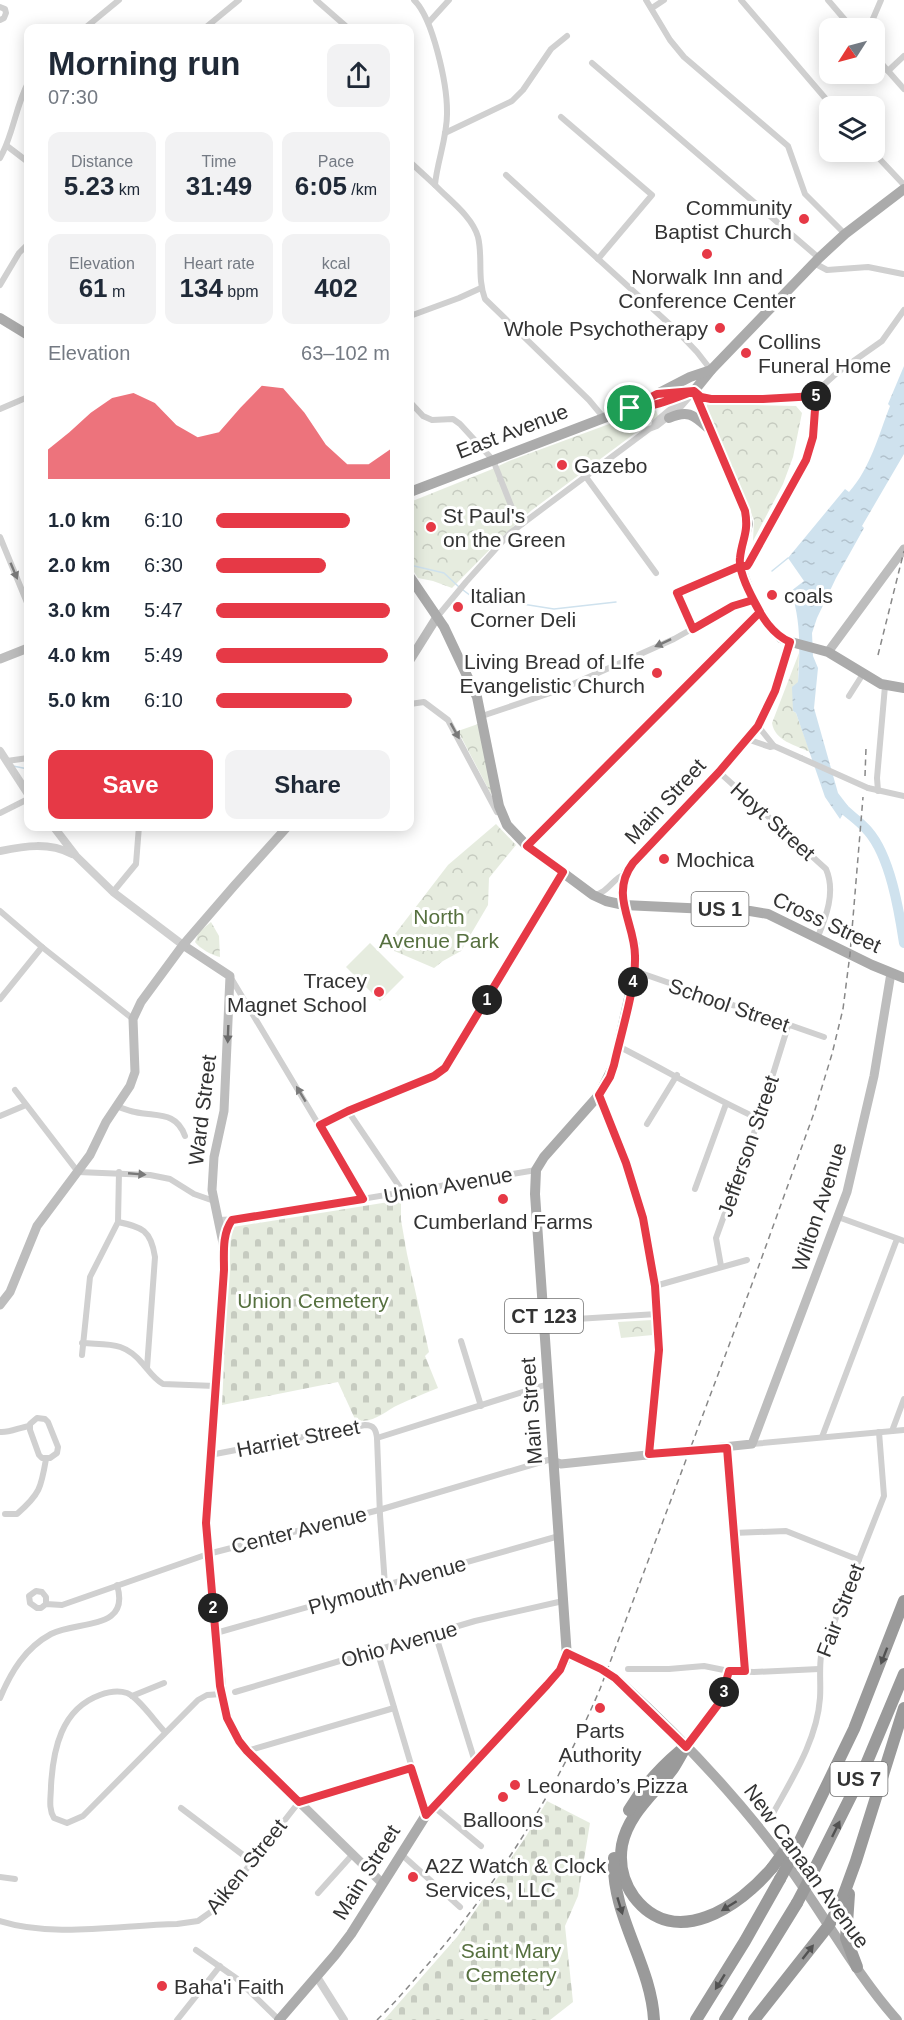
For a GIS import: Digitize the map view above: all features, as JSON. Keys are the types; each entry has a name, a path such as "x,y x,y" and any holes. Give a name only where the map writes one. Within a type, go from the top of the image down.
{"highway":[{"name":"US 7","path":"696,2020 740,1950 780,1879 789,1853 842,1756 877,1674 904,1601"},
{"name":"US 7","path":"724,2020 797,1904 862,1774 904,1674"},
{"path":"754,2020 829,1925 841,1902 904,1708"},
{"path":"686,1747 673,1769 641,1806 626,1832 622,1847 621,1864 624,1880 631,1893 648,1911 680,1922 697,1920 717,1913 736,1902 789,1853"},
{"path":"654,2020 647,1982 616,1892 615,1851 621,1826 636,1799 666,1763 686,1747"},
{"path":"856,1860 845,1929 847,1941 858,1967"}],"main road":[{"name":"East Avenue","path":"630,408 662,403 694,391 711,370 817,260 845,234 904,187"},
{"path":"0,318 24,333"},
{"name":"East Avenue","path":"414,490 630,408 690,377 711,370"},
{"name":"East Avenue","path":"657,394 694,391"},
{"path":"694,391 745,511 748,524 740,556 740,566 760,612 782,638 823,650 885,686 904,688"},
{"path":"669,418 679,413 686,414 698,419 709,429"},
{"path":"823,650 904,549"},
{"name":"US 1","path":"414,583 437,617 463,664 477,697 497,800 507,825 527,846 593,895 624,905"},
{"path":"414,654 437,617"},
{"name":"Main Street","path":"279,2020 351,1934 426,1815 560,1670 567,1653 534,1194 536,1170 549,1151 599,1095 610,1077 635,971 635,946 624,905 623,887 626,874 633,863 719,772 758,726 775,691 793,643"},
{"path":"0,659 24,650"},
{"path":"0,1305 10,1292 37,1226 90,1155 105,1122 130,1086 135,1072 133,1019 141,1002 183,945 283,831"},
{"name":"Cross Street","path":"624,905 762,912 899,976"},
{"path":"183,945 230,976"},
{"name":"Ward Street","path":"230,976 224,1111 214,1157 212,1190 224,1248 224,1270 206,1523 222,1694 231,1727 247,1751 382,1883"},
{"name":"Wilton Avenue","path":"752,1444 847,1192 899,976"},
{"path":"555,1462 561,1464 752,1444"},
{"name":"New Canaan Avenue","path":"567,1653 615,1678 723,1785 793,1873 895,2018"}],"street":[{"path":"91,24 119,0"},
{"path":"210,24 239,0"},
{"path":"316,0 343,24"},
{"path":"414,0 423,9 429,22 446,97 445,134 436,167 435,185"},
{"path":"429,22 449,0"},
{"path":"646,0 670,40 684,57 788,146 805,194 845,234"},
{"path":"652,8 664,0"},
{"path":"741,0 823,96"},
{"path":"828,0 843,18"},
{"path":"873,18 881,0"},
{"path":"0,7 5,9 6,14 0,20"},
{"path":"445,134 512,101 523,90 552,50 567,36"},
{"path":"888,71 904,56"},
{"path":"592,63 827,270 868,267 904,274"},
{"path":"885,68 904,88"},
{"path":"0,158 7,146 24,91"},
{"path":"561,117 651,195 598,259"},
{"path":"7,146 24,159"},
{"path":"882,162 904,187"},
{"path":"414,166 469,220 475,230 478,239 481,288 485,298 589,400 604,418"},
{"path":"506,176 676,330 711,370"},
{"path":"0,285 24,248"},
{"path":"414,314 481,288"},
{"path":"693,629 677,593 740,566 747,566 806,460 813,437 816,396 824,383 882,340 904,310"},
{"path":"694,391 701,397 711,399 816,396"},
{"path":"437,617 503,540 654,426 669,418 687,402 694,391"},
{"path":"654,426 675,404 694,391"},
{"path":"0,409 24,399"},
{"path":"414,406 423,416 432,420 453,419 460,424 493,460 514,513 522,524"},
{"path":"586,477 656,573"},
{"path":"0,537 24,595"},
{"path":"482,716 580,681 693,629 733,606 753,600"},
{"path":"527,846 760,612"},
{"path":"849,696 863,674"},
{"path":"878,791 877,778 885,686"},
{"path":"414,703 424,702 448,720 486,794 507,825"},
{"path":"758,726 774,746 868,789 904,796"},
{"path":"747,739 770,747 774,746"},
{"path":"0,751 24,789"},
{"path":"9,764 24,759"},
{"name":"Hoyt Street","path":"719,772 826,868 830,888 829,907 817,939"},
{"path":"0,813 24,798"},
{"path":"57,831 76,856 113,892 183,945"},
{"path":"113,892 136,864 139,831"},
{"path":"0,850 44,845 62,849 76,856"},
{"path":"320,1125 348,1111 434,1076 445,1068 563,872"},
{"path":"593,895 603,892 618,877 626,874"},
{"path":"0,911 133,1019"},
{"path":"0,999 42,947"},
{"name":"School Street","path":"635,971 824,1037"},
{"path":"230,976 363,1199"},
{"name":"Jefferson Street","path":"721,1266 716,1242 717,1234 759,1119 788,1026"},
{"path":"618,1046 676,1075 726,1104 759,1119"},
{"path":"647,1124 676,1075"},
{"path":"15,1090 78,1172 118,1172 170,1179 194,1194 214,1201"},
{"path":"599,1095 626,1163 643,1218 655,1286 659,1350 649,1454"},
{"path":"695,1189 726,1104"},
{"path":"0,1116 26,1105"},
{"path":"116,1106 136,1113 172,1119 182,1127 185,1136"},
{"path":"348,1111 403,1192"},
{"name":"Union Avenue","path":"218,1220 232,1220 536,1170"},
{"path":"82,1355 90,1277 118,1222 118,1172"},
{"path":"822,1437 901,1240 838,1216"},
{"name":"Ward Street","path":"224,1248 227,1230 232,1220"},
{"path":"118,1222 144,1230 154,1247 147,1368"},
{"path":"655,1286 747,1260"},
{"path":"544,1321 657,1314"},
{"path":"461,1341 481,1406"},
{"path":"82,1343 119,1345 132,1351 163,1384 215,1386"},
{"name":"Harriet Street","path":"210,1455 365,1425 374,1428 377,1438 549,1384"},
{"path":"892,1431 904,1399"},
{"path":"37,1418 48,1422 58,1451 54,1456 46,1459 39,1455 30,1426 37,1418"},
{"path":"0,1432 6,1433 20,1427 30,1426"},
{"path":"752,1444 904,1430"},
{"name":"Fair Street","path":"771,1817 806,1750 815,1725 820,1698 821,1656 885,1491 879,1432"},
{"path":"377,1438 385,1585"},
{"path":"727,1448 745,1671"},
{"path":"5,1514 17,1514 34,1499 42,1480 46,1459"},
{"name":"Center Avenue","path":"46,1604 62,1605 208,1554 380,1510 548,1460 555,1462"},
{"path":"734,1533 786,1531 859,1560"},
{"name":"Plymouth Avenue","path":"216,1633 559,1536"},
{"path":"0,1698 14,1668 39,1642 64,1629 99,1622 115,1614 120,1596 117,1586"},
{"name":"Ohio Avenue","path":"236,1692 435,1633 563,1600"},
{"path":"435,1633 475,1762"},
{"path":"377,1650 426,1815"},
{"path":"628,1669 704,1666 729,1671 819,1669"},
{"path":"686,1747 720,1702 729,1671"},
{"path":"132,1696 164,1683"},
{"path":"165,1732 132,1696 122,1692 112,1692 94,1698 74,1712 63,1728 54,1755 51,1813 58,1821 70,1823 83,1816 201,1698 207,1695 222,1694"},
{"path":"247,1751 394,1708"},
{"name":"Aiken Street","path":"0,1921 20,1927 44,1930 192,1922 203,1918 214,1909 299,1802 411,1768"},
{"path":"434,1807 481,1846"},
{"path":"181,1808 251,1861"},
{"path":"318,1893 353,1854"},
{"path":"400,1854 460,1907"},
{"path":"0,1877 15,1879"},
{"path":"196,1950 220,1966 279,2020"},
{"path":"177,2020 220,1966"},
{"path":"317,1977 344,2020"}],"green space":[{"path":"707,404 796,406 802,413 793,457 783,484 753,541 754,520"},
{"path":"647,410 656,410 658,416 532,510 452,588 418,578 414,572 414,500 509,461"},
{"path":"799,653 798,682 793,711 796,713 810,752 781,738 772,723"},
{"path":"478,724 492,792 491,794 458,731"},
{"name":"North Avenue Park","path":"496,824 516,845 489,878 488,905 461,951 434,968 385,947 448,865"},
{"path":"211,922 219,936 220,957 206,951 195,942 199,932"},
{"path":"370,943 404,977 380,1001 346,967"},
{"name":"Union Cemetery","path":"401,1200 401,1220 407,1254 429,1352 425,1356 438,1388 367,1421 355,1419 338,1382 222,1405 230,1236 233,1227"},
{"path":"652,1320 653,1335 621,1338 618,1322"},
{"name":"Saint Mary Cemetery","path":"547,1801 590,1823 578,1896 565,1926 573,2002 550,2020 384,2020 457,1937 525,1838"}],"water":[{"path":"904,366 904,454 862,526 864,528 836,578 812,633 813,656 818,668 814,708 838,793 848,806 840,819 825,797 796,713 793,711 792,687 798,682 799,647 797,613 791,591 804,581 788,558 845,489 849,492 863,473 878,439 890,406 888,404"}],"waterway":[{"path":"772,571 788,558"},
{"path":"414,566 444,573 459,587"},
{"path":"463,590 471,596 554,609 616,602"},
{"path":"13,766 24,768"},
{"path":"837,802 868,831 882,854 892,884 904,943"}],"railway":[{"path":"878,655 904,551"},
{"path":"865,776 866,748"},
{"path":"377,2020 455,1932 503,1867 546,1798 600,1689 758,1268 814,1113 832,1054 843,1009 850,954 863,797"}],"place":[{"name":"Community Baptist Church","path":"804,219"},
{"name":"Norwalk Inn and Conference Center","path":"707,254"},
{"name":"Whole Psychotherapy","path":"720,328"},
{"name":"Collins Funeral Home","path":"746,353"},
{"name":"Gazebo","path":"562,465"},
{"name":"St Paul's on the Green","path":"431,527"},
{"name":"coals","path":"772,595"},
{"name":"Italian Corner Deli","path":"458,607"},
{"name":"Living Bread of LIfe Evangelistic Church","path":"657,673"},
{"name":"Mochica","path":"664,859"},
{"name":"Tracey Magnet School","path":"379,992"},
{"name":"Cumberland Farms","path":"503,1199"},
{"name":"Parts Authority","path":"600,1708"},
{"name":"Leonardo’s Pizza","path":"515,1785"},
{"name":"Balloons","path":"503,1797"},
{"name":"A2Z Watch & Clock Services, LLC","path":"413,1877"},
{"name":"Baha'i Faith","path":"162,1986"}],"route":[{"path":"630,408 657,394 694,391 701,397 711,399 816,396 813,437 806,460 747,566 740,566 677,593 693,629 733,606 753,600 760,612 769,626 790,642 775,691 758,726 719,772 633,863 626,874 622,894 635,946 635,971 614,1065 599,1095 626,1163 643,1218 655,1286 659,1350 649,1454 727,1448 745,1671 729,1671 720,1702 686,1747 615,1678 567,1653 560,1670 547,1685 426,1815 411,1768 299,1802 239,1741 227,1718 220,1686 206,1523 227,1230 232,1220 363,1199 320,1125 348,1111 434,1076 445,1068 563,872 527,846 760,612 740,566 740,556 748,524 745,511 694,391 662,403 630,408"}]}
